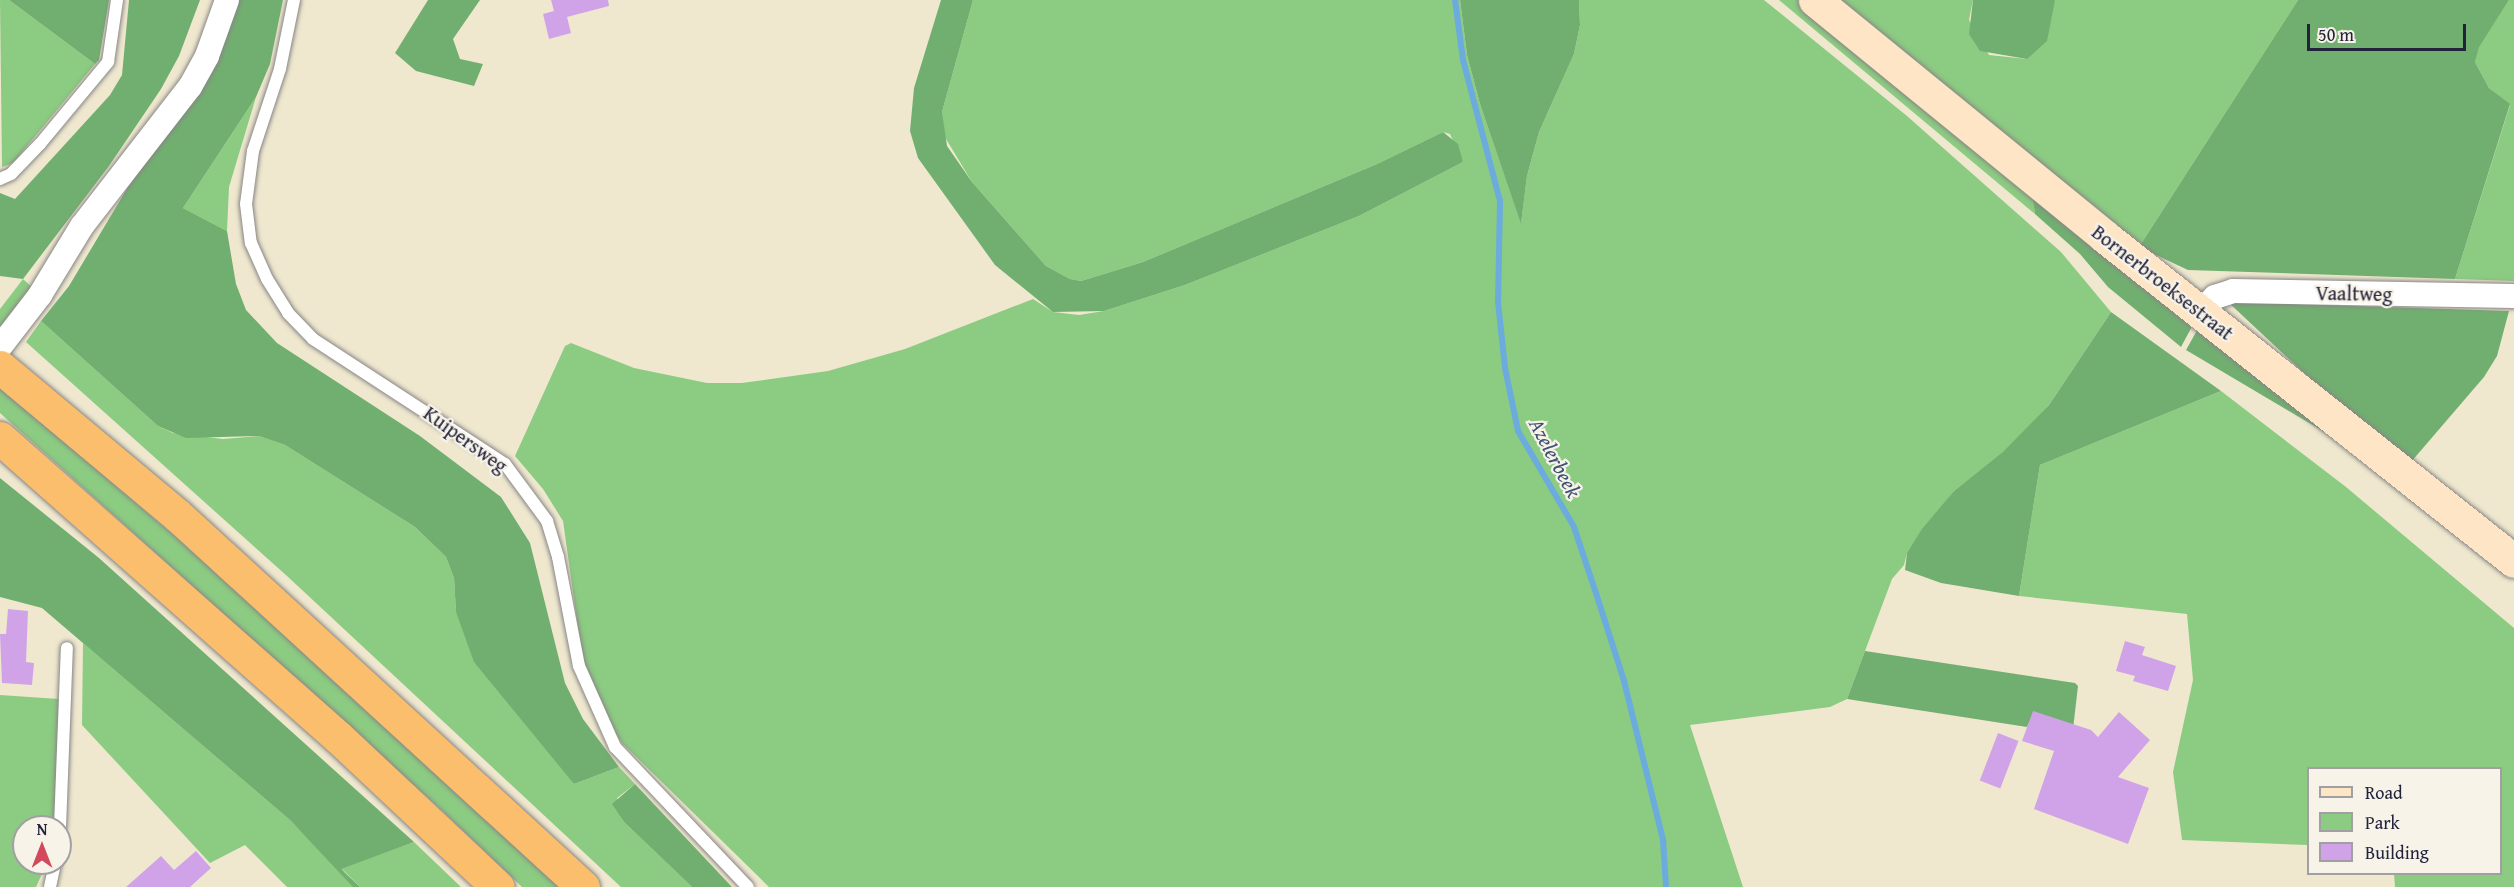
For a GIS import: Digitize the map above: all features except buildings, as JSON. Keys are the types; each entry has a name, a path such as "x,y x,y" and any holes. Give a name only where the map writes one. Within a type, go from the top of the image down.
{"highway":[{"path":"0,367 176,514 583,887"},
{"path":"0,438 329,730 498,887"}],"main road":[{"name":"Bornerbroeksestraat","path":"1815,0 2514,561"}],"street":[{"path":"0,347 40,295 82,226 190,87 207,56 227,0"},
{"name":"Vaaltweg","path":"2201,311 2215,297 2233,291 2514,296"}],"lane":[{"path":"0,179 11,174 40,144 108,62 117,0"},
{"name":"Kuipersweg","path":"294,0 280,69 253,151 246,204 251,243 267,279 288,313 313,339 439,417 505,464 547,521 558,557 579,666 615,747 748,887"},
{"path":"60,815 67,648"}],"green space":[{"path":"0,0 9,0 95,64 13,163 2,167"},
{"path":"9,0 109,0 99,60 95,64"},
{"path":"129,0 200,0 179,56 161,89 109,166 23,279 0,276 0,193 15,199 110,95 122,75"},
{"path":"237,0 283,0 270,64 256,97 183,208 227,231 236,284 246,310 277,343 420,436 501,497 530,543 565,683 583,719 619,767 574,784 474,662 456,612 454,578 446,557 415,527 285,445 259,436 186,438 158,426 41,321 69,286 128,187 197,92 218,56"},
{"path":"428,0 480,0 453,39 460,59 483,64 474,86 416,71 395,53"},
{"path":"941,0 973,0 942,112 947,146 972,182 1046,266 1070,279 1081,281 1143,262 1377,164 1443,132 1458,144 1463,162 1359,216 1185,285 1104,311 1053,312 995,265 918,158 910,131 914,88"},
{"path":"973,0 1460,0 1467,55 1480,104 1521,223 1527,176 1539,132 1574,54 1580,25 1579,0 1764,0 1907,116 2061,252 2111,312 2049,405 2003,453 1954,491 1907,553 1904,565 1892,579 1847,699 1830,707 1690,725 1743,887 769,887 622,743 609,724 583,663 563,521 543,489 515,456 565,346 571,343 634,368 707,383 742,383 828,371 905,349 1033,299 1053,312 1079,315 1104,311 1185,285 1359,216 1463,162 1450,134 1443,132 1377,164 1143,262 1081,281 1070,279 1046,266 972,182 943,134 942,112"},
{"path":"1460,0 1579,0 1580,25 1574,54 1539,132 1527,176 1521,224 1480,104 1467,55"},
{"path":"1779,0 1799,0 2031,188 2035,214"},
{"path":"1835,0 1973,0 1969,20 1989,55 2027,59 2055,0 2298,0 2139,247"},
{"path":"1973,0 2055,0 2047,41 2027,59 1980,51 1969,34"},
{"path":"2298,0 2509,0 2479,47 2475,62 2489,88 2510,104 2455,279 2188,270 2139,247"},
{"path":"2509,0 2514,0 2514,281 2455,279 2510,105 2489,88 2475,62 2478,47"},
{"path":"256,97 229,187 227,231 183,208"},
{"path":"2031,188 2195,321 2181,347 2108,287 2080,254 2035,214"},
{"path":"23,279 34,289 0,334 0,309"},
{"path":"2228,302 2509,311 2497,356 2484,377 2411,462 2323,391"},
{"path":"2111,312 2221,391 2040,465 2019,596 1941,583 1905,570 1907,553 1922,529 1954,491 2003,452 2049,405"},
{"path":"41,321 158,426 173,433 223,439 259,436 285,445 415,527 446,557 454,578 456,612 574,784 619,767 635,784 617,798 625,823 692,887 621,887 287,576 26,342"},
{"path":"2200,325 2353,449 2186,350"},
{"path":"0,386 290,635 561,887 522,887 437,806 0,413"},
{"path":"2221,391 2346,487 2514,628 2514,887 2395,887 2394,875 2502,875 2502,767 2307,767 2307,845 2182,840 2173,772 2193,680 2187,614 2019,596 2040,465"},
{"path":"0,478 99,558 414,842 341,869 360,887 353,887 291,821 42,608 0,597"},
{"path":"83,643 291,821 339,869 414,842 461,887 360,887 342,869 353,887 287,887 245,845 210,863 82,725"},
{"path":"1865,651 2075,683 2078,686 2072,738 2029,723 2027,727 1847,699"},
{"path":"0,695 59,699 54,815 12,815 12,875 42,875 36,887 0,887"},
{"path":"635,784 732,887 692,887 625,823 612,804"}],"waterway":[{"name":"Azelerbeek","path":"1455,0 1463,60 1500,201 1498,302 1505,368 1518,431 1574,527 1595,590 1624,681 1663,840 1666,887"}]}
